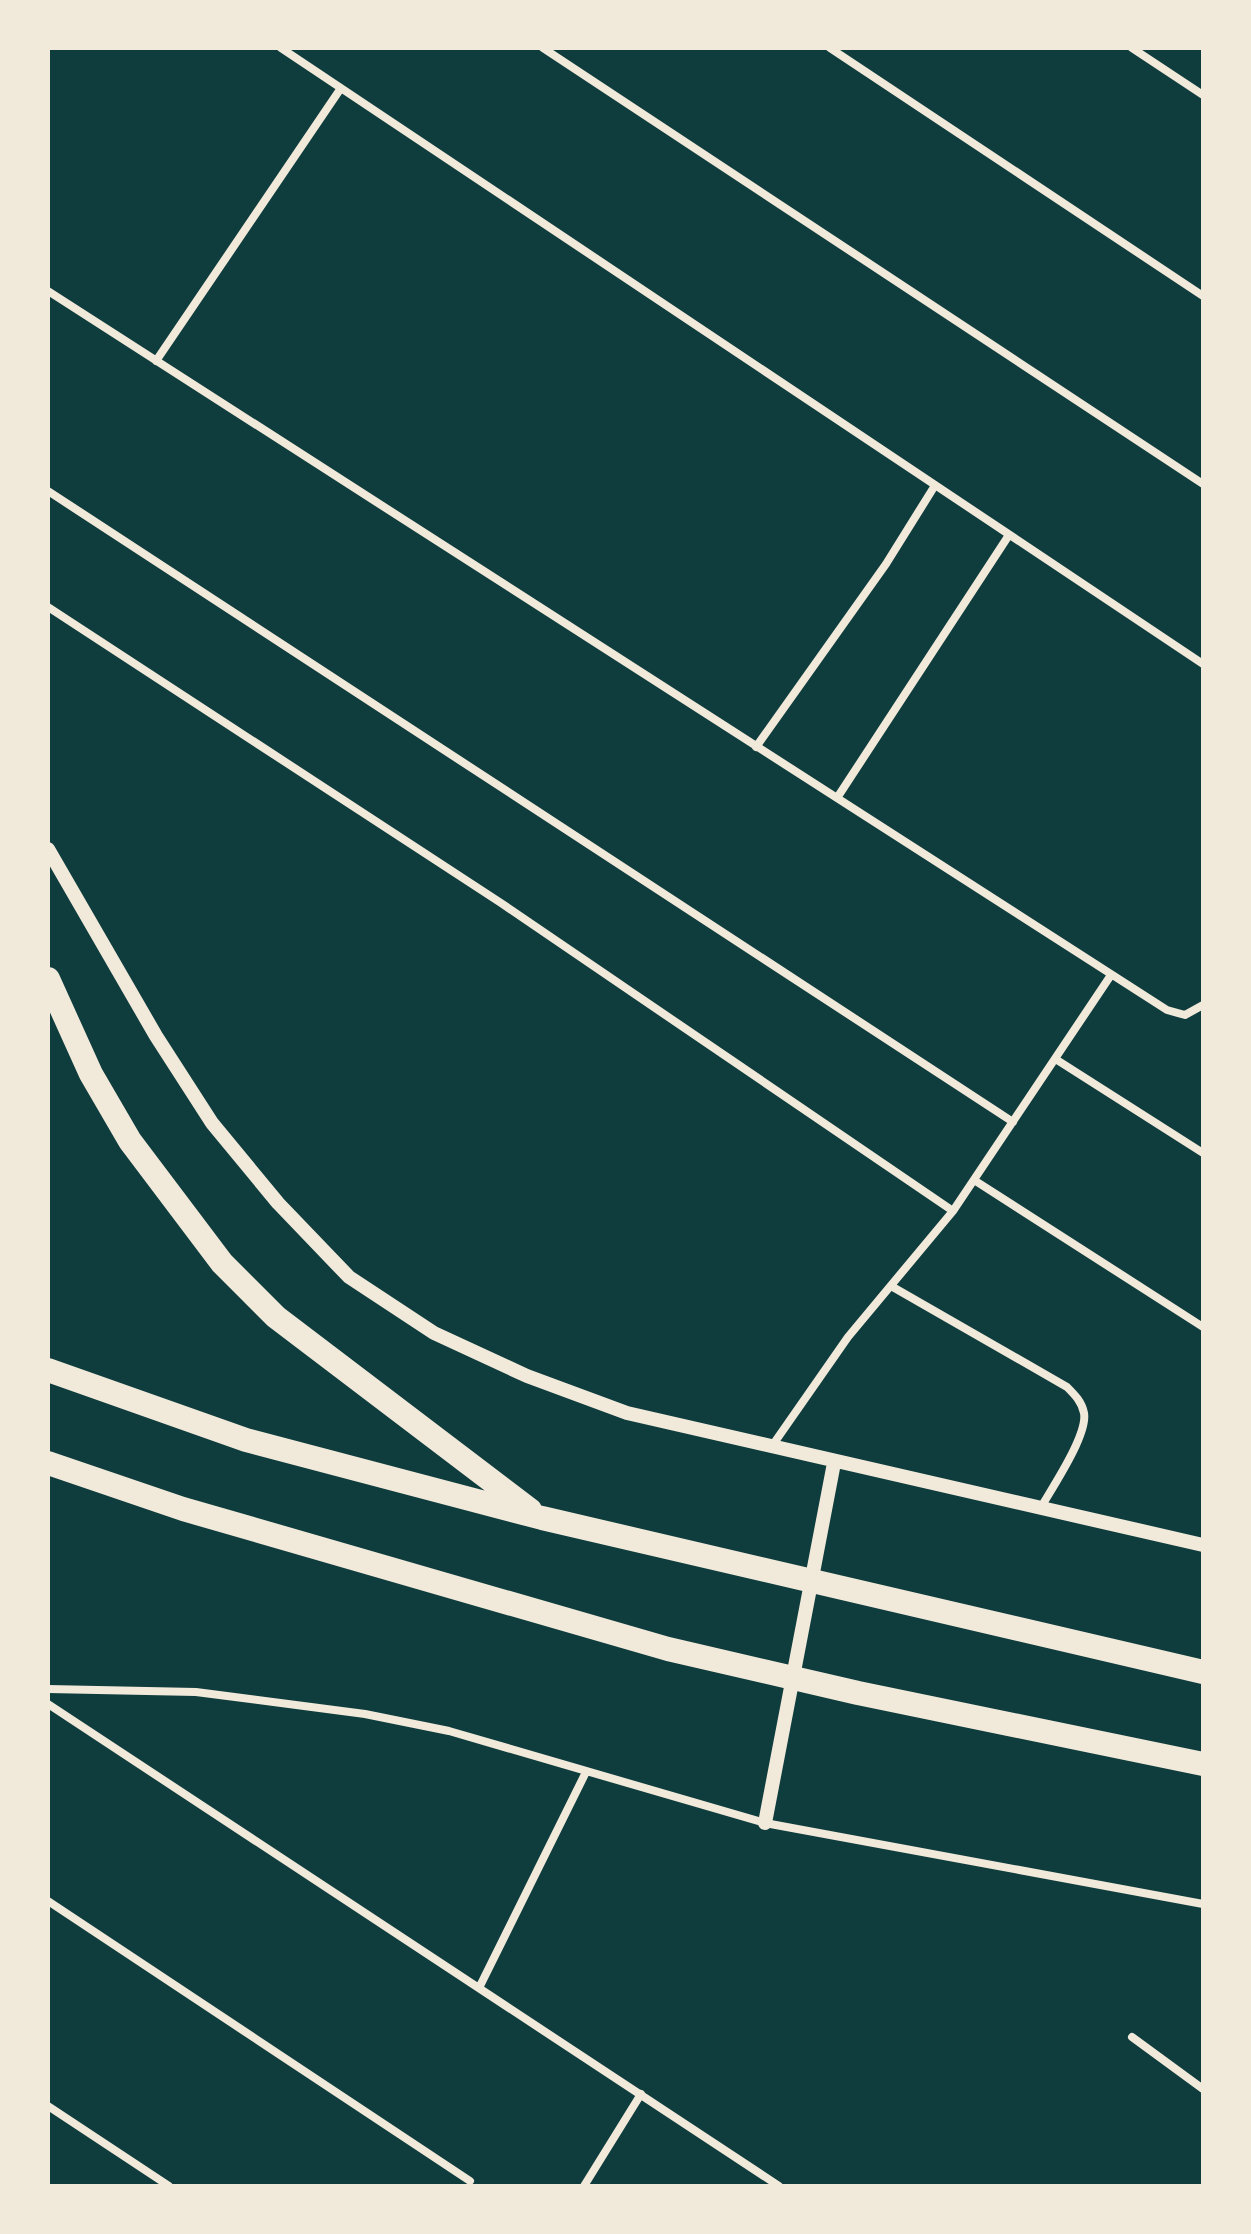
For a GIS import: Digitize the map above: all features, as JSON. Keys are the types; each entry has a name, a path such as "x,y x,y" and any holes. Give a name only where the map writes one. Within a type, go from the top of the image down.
{"highway":[{"path":"48,979 91,1074 130,1141 222,1263 276,1317 373,1394 542,1518"},
{"path":"48,1370 246,1440 542,1518 885,1601 1203,1672"},
{"path":"48,1463 183,1509 668,1649 858,1693 1203,1764"}],"street":[{"path":"281,48 1203,664"},
{"path":"543,48 1203,484"},
{"path":"830,48 1203,296"},
{"path":"1132,48 1203,95"},
{"path":"156,361 341,88"},
{"path":"48,291 1111,975 1176,1014 1194,1012 1203,1005"},
{"path":"756,747 886,564 934,487"},
{"path":"48,491 1013,1122"},
{"path":"837,798 1009,535"},
{"path":"48,607 501,903 953,1211"},
{"path":"48,849 156,1036 212,1123 278,1203 349,1277 434,1333 527,1376 627,1413 834,1463 1203,1545"},
{"path":"771,1447 848,1337 953,1211 1057,1060 1111,975"},
{"path":"1057,1060 1203,1153"},
{"path":"974,1180 1203,1327"},
{"path":"891,1286 1067,1387 1079,1398 1085,1414 1083,1430 1040,1509"},
{"path":"765,1823 834,1463"},
{"path":"48,1689 196,1692 295,1703 449,1731 765,1823 1203,1904"},
{"path":"48,1704 779,2186"},
{"path":"480,1986 586,1772"},
{"path":"48,1901 470,2181"},
{"path":"1132,2037 1203,2089"},
{"path":"584,2186 641,2094"},
{"path":"48,2106 169,2186"}]}
